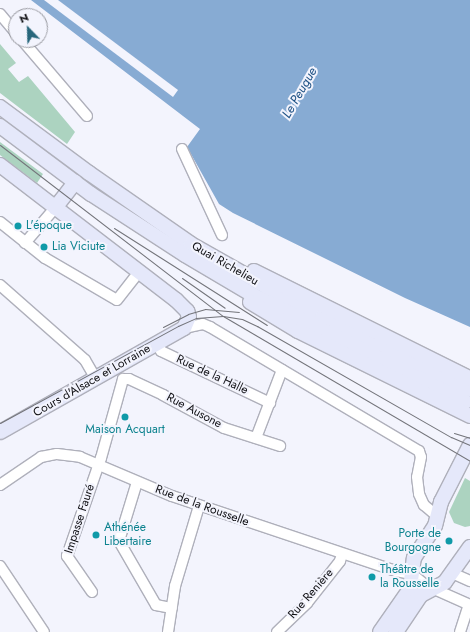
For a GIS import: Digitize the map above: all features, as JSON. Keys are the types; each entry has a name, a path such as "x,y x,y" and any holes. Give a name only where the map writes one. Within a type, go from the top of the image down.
{"main road":[{"name":"Quai Richelieu","path":"0,107 188,250 253,295 468,396"},
{"name":"Quai Richelieu","path":"0,126 75,182 188,250"},
{"path":"0,165 139,272 187,311 189,321 184,328"},
{"path":"55,208 75,182"},
{"path":"188,250 264,275 470,378"},
{"path":"188,250 262,311 298,331 470,416"},
{"name":"Cours d'Alsace et Lorraine","path":"0,432 184,328"},
{"path":"380,632 410,589 414,558 435,526 441,502 470,445"},
{"path":"396,632 421,595 442,584 452,573 470,547"}],"street":[{"path":"0,14 8,24"},
{"path":"29,48 87,116"},
{"path":"182,149 222,234"},
{"path":"25,243 55,208"},
{"path":"0,222 44,258 117,300 139,272"},
{"path":"0,286 85,360 95,378"},
{"path":"184,328 203,324 210,327 419,451 421,457 417,477 419,494 424,506 437,516"},
{"name":"Rue de la Halle","path":"157,343 162,351 270,403"},
{"path":"99,464 123,379 116,366"},
{"path":"256,438 282,370"},
{"name":"Rue Ausone","path":"123,379 129,379 163,395 224,428 280,446"},
{"name":"Rue de la Rousselle","path":"0,485 32,462 46,455 57,454 80,457 99,464 137,482 199,506 342,554 412,574"},
{"name":"Impasse Fauré","path":"92,592 67,556 99,464"},
{"path":"137,482 114,540 156,605 172,608"},
{"path":"168,632 175,586 199,506"},
{"name":"Rue Renière","path":"277,632 307,603 340,561 342,554"},
{"path":"0,566 44,632"},
{"path":"452,573 470,581"},
{"path":"412,574 418,581 470,605 460,632"}],"green space":[{"path":"0,44 16,63 8,69 19,82 28,76 75,132 67,144 0,93"},
{"path":"0,142 43,174 37,183 0,155"},
{"path":"465,478 470,481 470,526 465,527 454,523 449,512"}],"water":[{"name":"Le Peugue","path":"31,0 470,0 470,327 405,298 233,213 219,204 187,147 200,129 48,13 48,8 41,8"}],"pier":[{"path":"44,0 58,0 178,90 173,97"}],"tram line":[{"path":"0,145 223,316 470,461"},
{"path":"114,228 267,325"},
{"path":"182,278 225,308"},
{"path":"163,327 188,314 205,309 239,312"},
{"path":"0,423 178,326 196,318 223,316 242,319 257,326 451,437 470,445"},
{"path":"454,433 470,438"}],"place":[{"name":"L'époque","path":"18,226"},
{"name":"Lia Viciute","path":"44,247"},
{"name":"Maison Acquart","path":"125,417"},
{"name":"Athénée Libertaire","path":"96,535"},
{"name":"Porte de Bourgogne","path":"449,541"},
{"name":"Théâtre de la Rousselle","path":"372,577"}]}
